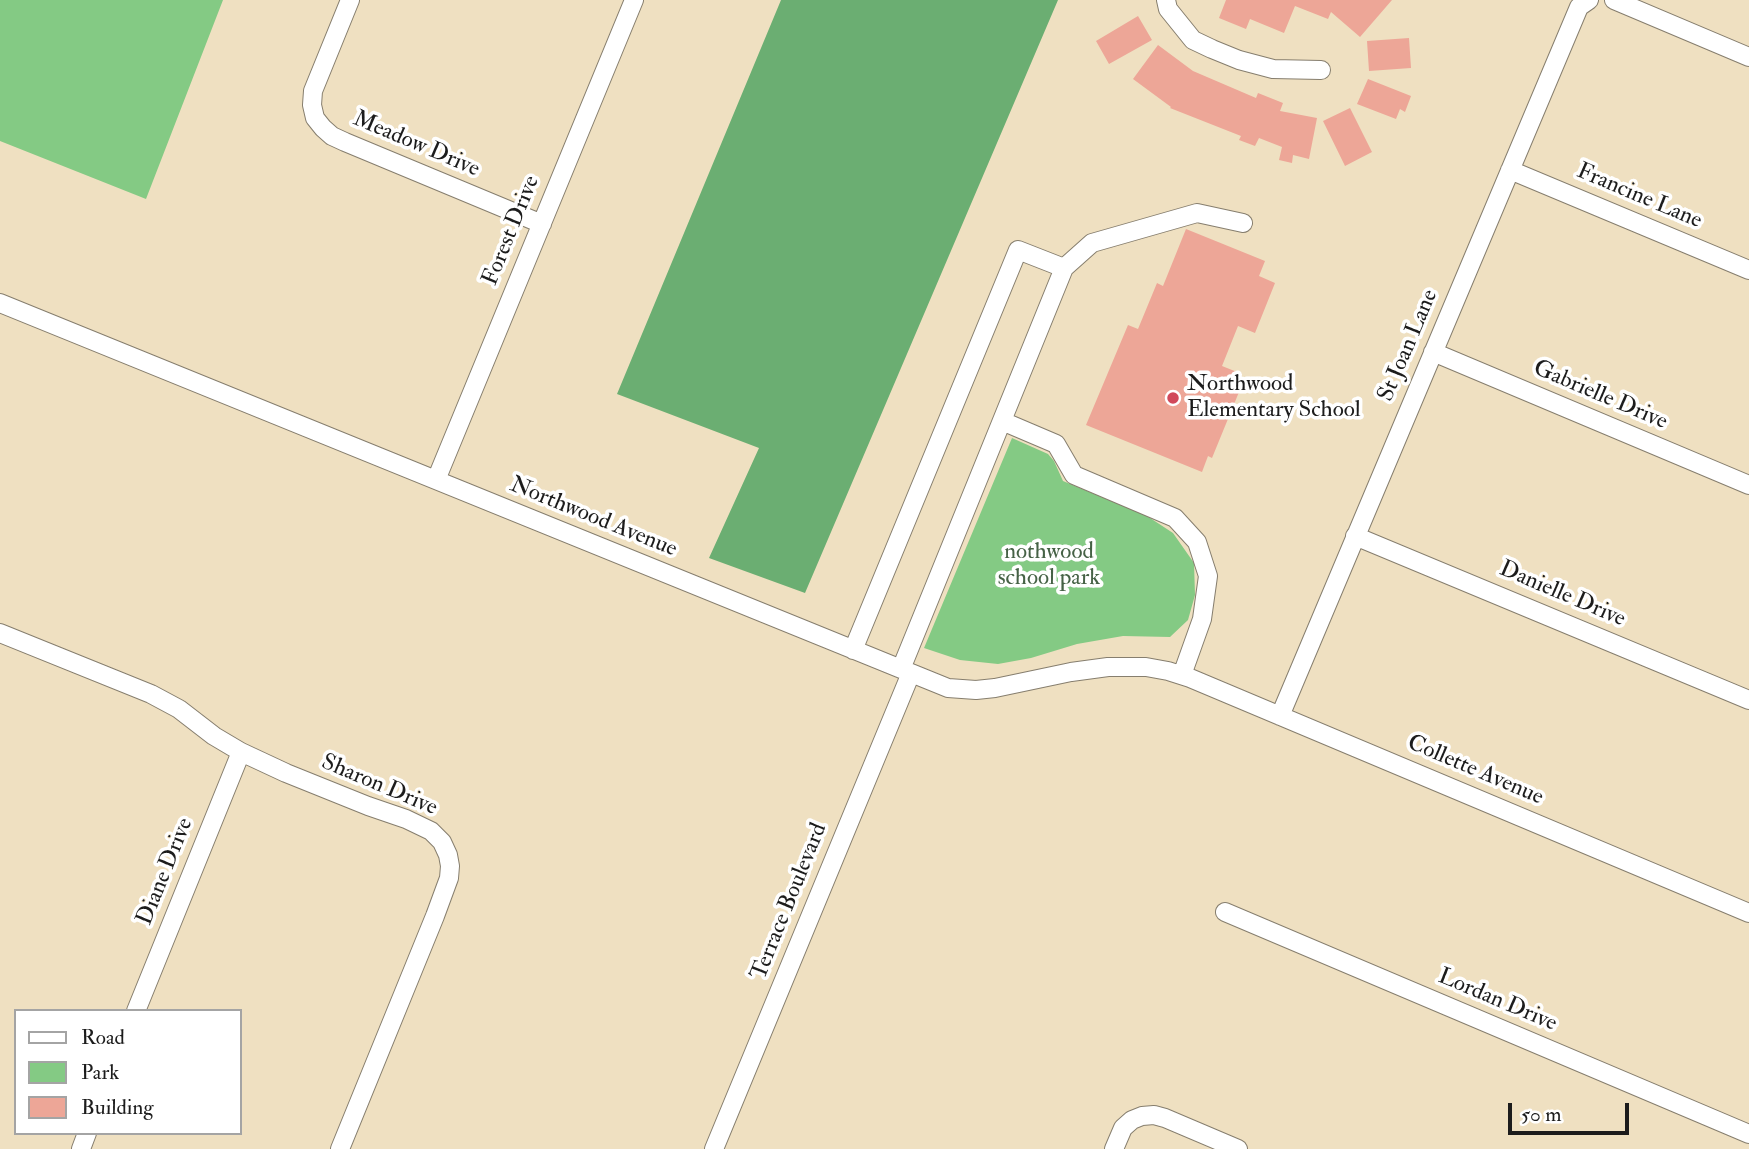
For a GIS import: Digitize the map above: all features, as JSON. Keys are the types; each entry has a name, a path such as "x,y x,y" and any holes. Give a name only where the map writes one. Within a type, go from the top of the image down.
{"street":[{"name":"Meadow Drive","path":"350,0 313,92 315,118 323,128 345,142 542,224"},
{"name":"Forest Drive","path":"436,480 634,0"},
{"path":"1166,0 1168,9 1193,40 1212,49 1273,69 1321,70"},
{"name":"St Joan Lane","path":"1280,716 1579,7 1589,0"},
{"path":"1614,0 1749,57"},
{"name":"Francine Lane","path":"1510,170 1749,270"},
{"path":"853,650 1018,250 1064,268 1092,243 1197,213 1243,223"},
{"name":"Terrace Boulevard","path":"715,1149 1064,268"},
{"name":"Northwood Avenue","path":"0,303 948,688 995,688 1108,667 1146,667 1182,675"},
{"name":"Gabrielle Drive","path":"1433,352 1749,485"},
{"path":"1002,421 1056,444 1074,475 1175,518 1197,542 1208,576 1202,619 1182,675"},
{"name":"Danielle Drive","path":"1355,536 1749,700"},
{"name":"Sharon Drive","path":"0,633 151,694 179,709 214,736 241,752 321,787 406,819 430,831 442,842 448,855 449,878 340,1149"},
{"name":"Collette Avenue","path":"1182,675 1749,913"},
{"name":"Diane Drive","path":"137,1009 241,752"},
{"name":"Lordan Drive","path":"1225,912 1749,1134"},
{"path":"1114,1149 1123,1128 1132,1120 1154,1115 1238,1149"}],"green space":[{"path":"0,0 223,0 146,199 0,141"},
{"path":"781,0 1058,0 805,593 709,558 759,448 617,394"},
{"name":"nothwood school park","path":"1012,438 1048,454 1063,481 1147,516 1173,533 1194,563 1195,595 1188,620 1170,637 1123,636 1077,644 1031,658 998,664 960,660 924,648"}],"building":[{"path":"1226,0 1392,0 1360,37 1331,12 1328,19 1295,6 1284,33 1250,19 1246,29 1219,18"},
{"path":"1138,16 1152,40 1109,64 1096,41"},
{"path":"1409,38 1411,68 1369,71 1367,41"},
{"path":"1158,45 1193,71 1256,98 1258,93 1283,103 1280,111 1317,118 1309,159 1293,155 1292,163 1279,160 1282,147 1259,138 1255,146 1239,140 1241,136 1170,108 1133,79"},
{"path":"1368,79 1411,96 1405,112 1400,109 1396,119 1357,104"},
{"path":"1350,108 1372,152 1345,166 1323,121"},
{"path":"1186,229 1265,261 1259,276 1275,283 1255,333 1238,326 1222,366 1242,374 1235,390 1239,392 1212,458 1208,456 1202,472 1086,425 1128,325 1138,329 1157,283 1163,286"}],"place":[{"name":"Northwood Elementary School","path":"1173,398"}]}
